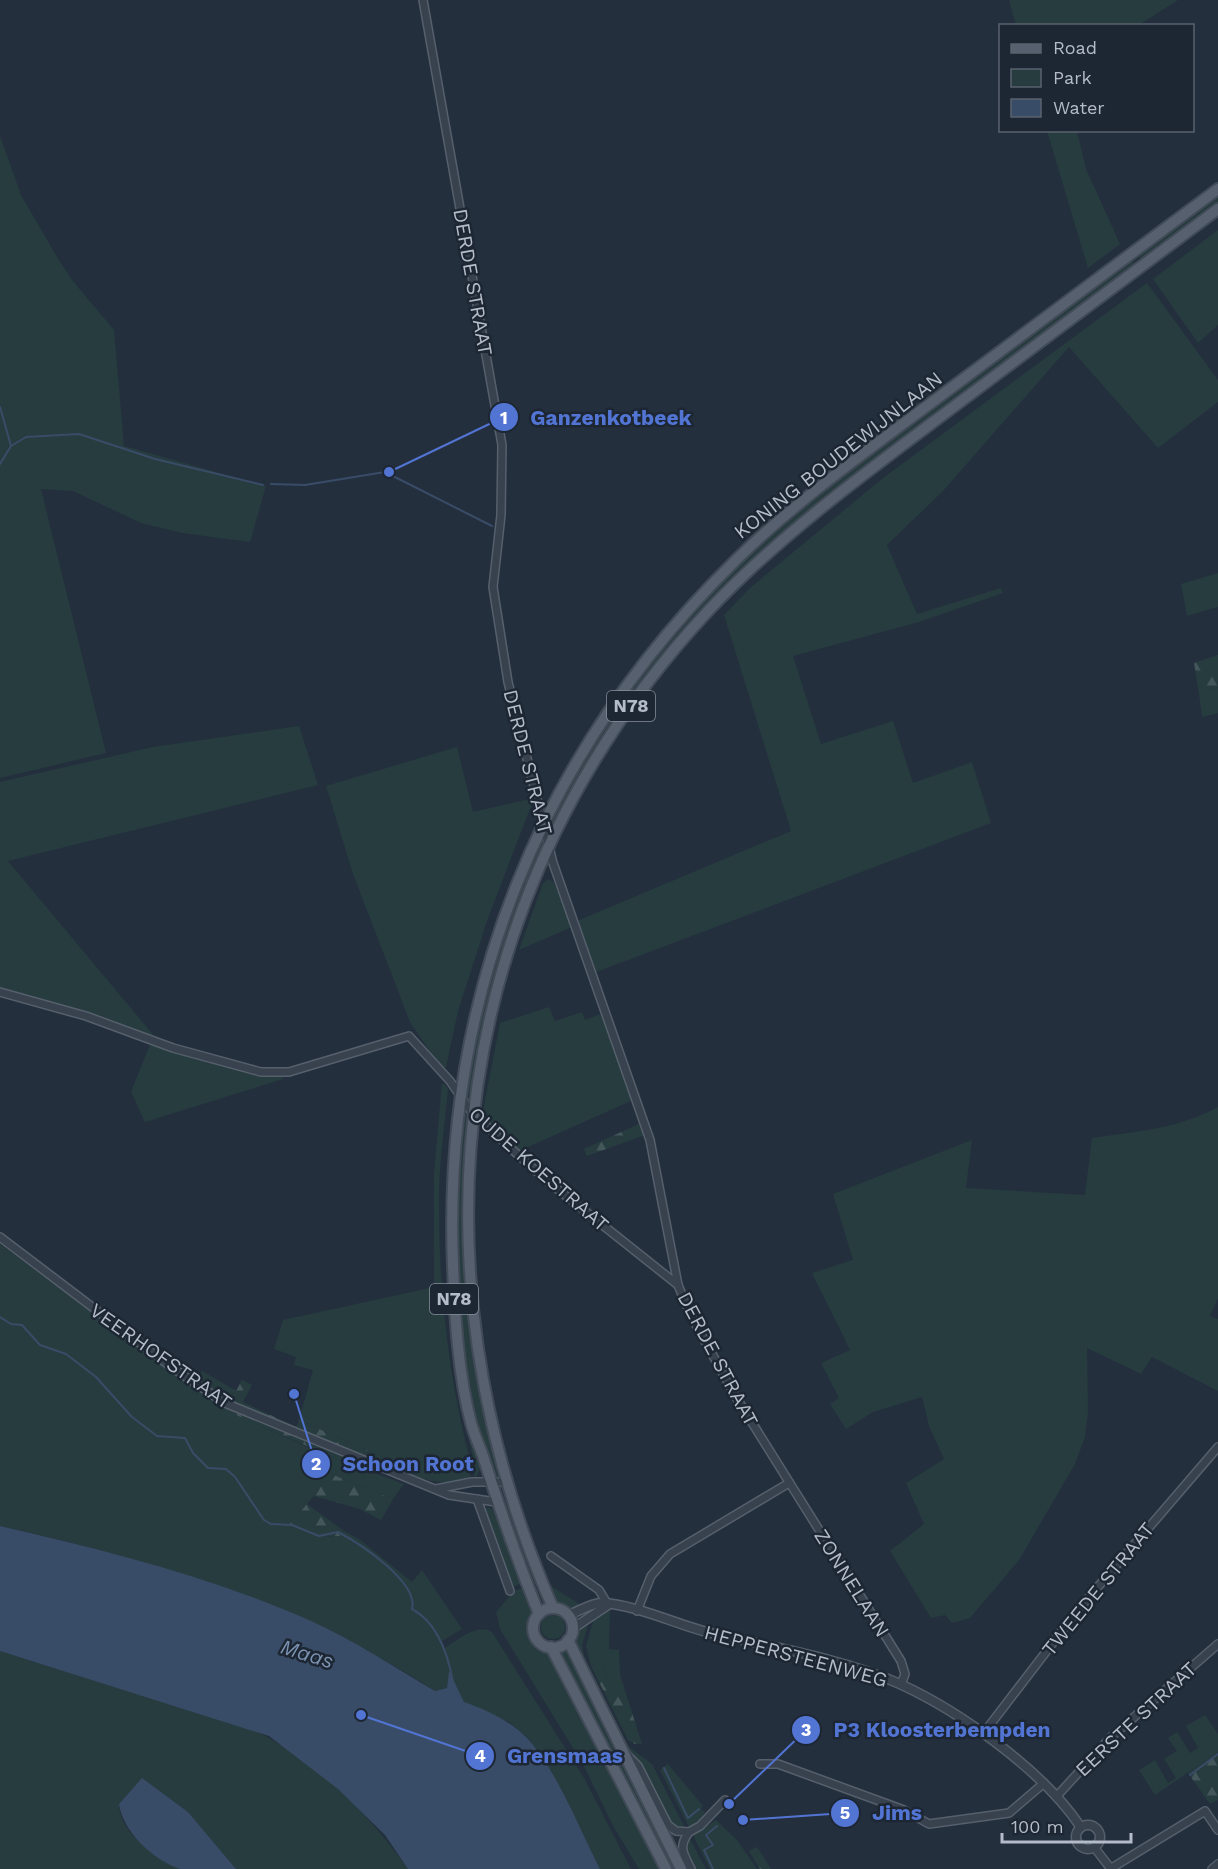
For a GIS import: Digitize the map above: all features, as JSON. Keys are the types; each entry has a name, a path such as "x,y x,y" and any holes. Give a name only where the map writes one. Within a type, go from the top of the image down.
{"main road":[{"name":"KONING BOUDEWIJNLAAN","path":"539,1614 496,1502 471,1425 454,1308 451,1221 452,1164 459,1096 471,1030 494,945 541,824 579,755 611,706 654,649 738,558 860,456 1218,189"},
{"name":"KONING BOUDEWIJNLAAN","path":"553,1608 506,1482 486,1404 471,1305 467,1205 473,1114 482,1060 501,978 529,893 549,848 575,795 624,715 682,640 749,570 864,474 1218,209"},
{"path":"539,1614 553,1608 568,1616 570,1634 623,1753 681,1869"},
{"name":"N78","path":"539,1614 534,1623 534,1635 541,1643 551,1647 666,1869"},
{"path":"551,1647 558,1647 570,1634"}],"street":[{"name":"DERDE STRAAT","path":"423,0 502,445 501,515 493,587 508,682 541,824 650,1140 678,1285 691,1316 789,1483"},
{"path":"1132,253 1141,267"},
{"name":"OUDE KOESTRAAT","path":"0,992 86,1016 173,1048 261,1072 290,1072 409,1036 450,1081 473,1114 546,1180 678,1285"},
{"name":"VEERHOFSTRAAT","path":"0,1237 48,1276 209,1394 263,1420 449,1495 496,1502"},
{"name":"TWEEDE STRAAT","path":"983,1734 1085,1601 1218,1447"},
{"path":"436,1490 490,1481 506,1482"},
{"path":"637,1611 651,1576 670,1554 789,1483"},
{"name":"ZONNELAAN","path":"789,1483 901,1661 905,1674 901,1685"},
{"path":"477,1499 510,1591"},
{"path":"551,1556 601,1592 608,1605 570,1634"},
{"name":"HEPPERSTEENWEG","path":"568,1616 599,1604 637,1611 673,1623 856,1669 901,1685 983,1734 1025,1765 1057,1796 1080,1826"},
{"name":"EERSTE STRAAT","path":"1057,1796 1110,1738 1218,1644"},
{"path":"623,1753 638,1766 691,1869"},
{"path":"760,1764 778,1764 916,1815 928,1824 1006,1814 1015,1810 1044,1783"},
{"path":"682,1851 681,1843 689,1832 726,1800"},
{"path":"1094,1847 1111,1869 1205,1811 1218,1830"},
{"path":"1090,1824 1097,1828 1100,1838 1094,1847 1083,1848 1077,1843 1075,1834 1080,1826 1090,1824"},
{"path":"668,1825 676,1831 689,1832"},
{"path":"1212,1869 1218,1864"}],"green space":[{"path":"1009,0 1178,0 1141,24 1015,24"},
{"path":"1047,132 1077,132 1086,169 1120,244 1088,268"},
{"path":"0,136 21,195 57,257 72,280 114,330 124,446 266,486 250,542 182,533 141,523 73,491 41,489 106,753 0,778"},
{"path":"1218,194 1218,204 1142,261 1138,254"},
{"path":"1218,230 1218,325 1198,343 1153,279"},
{"path":"1131,259 1135,266 992,373 703,611 659,662 615,721 555,825 548,824 599,732 658,650 731,572 815,498"},
{"path":"1147,283 1218,380 1218,402 1158,448 1069,347 943,491 887,545 917,614 1001,588 1003,593 919,622 793,656 821,744 893,721 913,783 972,762 991,823 596,972 577,921 791,831 724,615 750,588 883,478"},
{"path":"1218,573 1218,607 1187,616 1181,584"},
{"path":"1218,655 1218,687 1199,694 1194,663"},
{"path":"1218,687 1218,713 1202,717 1199,694"},
{"path":"299,726 318,785 8,861 155,1037 85,1011 0,988 0,782 153,747"},
{"path":"457,747 473,812 530,799 531,806 488,918 458,1011 446,1067 441,1068 410,1022 353,874 326,786"},
{"path":"540,847 542,852 519,910 500,969 484,1030 472,1092 468,1094 466,1093 478,1029 493,967 514,906"},
{"path":"549,879 554,883 572,927 519,950 543,883"},
{"path":"549,1007 555,1021 582,1012 585,1020 603,1013 633,1100 519,1151 482,1116 500,1023"},
{"path":"151,1042 233,1069 283,1075 283,1079 145,1122 131,1092"},
{"path":"442,1083 448,1088 439,1191 443,1304 451,1368 471,1464 470,1478 448,1482 423,1479 395,1468 396,1463 299,1420 313,1370 294,1365 296,1357 274,1349 283,1320 434,1287 434,1173"},
{"path":"1218,1107 1218,1298 1210,1316 1218,1319 1218,1391 1152,1357 1141,1374 1087,1348 1088,1413 1085,1437 1075,1464 1019,1560 970,1618 952,1623 945,1615 931,1618 890,1551 924,1524 906,1483 944,1459 929,1426 922,1397 873,1412 846,1429 830,1404 839,1398 821,1363 850,1350 812,1273 853,1260 833,1194 972,1140 966,1188 1085,1195 1092,1138 1173,1124 1189,1120"},
{"path":"464,1114 469,1116 463,1192 464,1275 473,1362 498,1477 492,1476 482,1442 462,1335 456,1263 456,1182"},
{"path":"641,1123 645,1135 587,1156 584,1149"},
{"path":"0,1244 222,1408 318,1452 404,1484 393,1499 326,1472 314,1496 288,1526 327,1537 340,1536 344,1531 359,1539 412,1582 422,1570 462,1629 442,1641 444,1648 480,1629 492,1632 584,1778 631,1869 600,1869 547,1766 529,1739 509,1722 464,1703 449,1673 447,1688 435,1691 332,1634 225,1589 114,1554 0,1526"},
{"path":"202,1371 236,1391 242,1380 252,1385 243,1402 296,1427 299,1420 396,1463 395,1468 346,1450 341,1461 225,1410 229,1400 196,1380"},
{"path":"466,1411 480,1456 479,1473 474,1479 475,1467 463,1412"},
{"path":"326,1472 393,1499 381,1520 360,1509 314,1496"},
{"path":"307,1504 344,1531 341,1536 320,1537 288,1526"},
{"path":"488,1507 496,1511 523,1583 512,1585 484,1511"},
{"path":"551,1586 581,1605 572,1609 563,1606 555,1598"},
{"path":"525,1587 533,1608 529,1625 531,1637 556,1660 659,1869 639,1869 613,1826 584,1766 500,1629 496,1612 514,1591"},
{"path":"610,1610 609,1649 619,1650 620,1675 608,1679 602,1661 591,1666 586,1646 594,1618"},
{"path":"553,1615 562,1618 565,1627 562,1636 553,1639 544,1636 541,1627 544,1618"},
{"path":"589,1621 582,1646 585,1661 625,1744 652,1764 685,1828 675,1827 670,1822 628,1753 574,1642 578,1628"},
{"path":"567,1648 678,1869 669,1869 560,1651"},
{"path":"0,1651 185,1709 211,1712 263,1734 311,1766 333,1784 373,1825 408,1869 236,1869 188,1812 142,1779 119,1804 121,1815 132,1835 161,1858 181,1869 0,1869"},
{"path":"602,1661 608,1679 620,1675 642,1744 635,1744 628,1740 591,1666"},
{"path":"1205,1715 1218,1734 1218,1752 1155,1795 1139,1770 1155,1760 1168,1783 1176,1778 1164,1759 1177,1751 1168,1738 1177,1732 1190,1753 1198,1748 1186,1726"},
{"path":"1218,1752 1218,1800 1210,1804 1188,1773"},
{"path":"668,1764 703,1806 701,1809 705,1812 700,1820 689,1827 660,1770"},
{"path":"716,1820 737,1840 757,1869 710,1869 693,1835"},
{"path":"689,1837 706,1869 693,1869 685,1845"},
{"path":"757,1847 771,1869 760,1869 749,1851"}],"water":[{"name":"Maas","path":"0,1526 158,1566 274,1605 343,1637 435,1691 447,1688 449,1671 464,1702 506,1721 528,1739 539,1752 567,1801 600,1869 408,1869 385,1835 338,1789 269,1736 0,1651"},
{"path":"142,1778 188,1812 236,1869 180,1869 160,1859 141,1844 126,1825 119,1804"}],"waterway":[{"path":"0,407 11,446 0,464"},
{"path":"11,446 26,437 79,434 155,459 263,485"},
{"path":"271,484 305,485 385,472 492,526"},
{"path":"0,1317 11,1324 22,1325 40,1345 66,1354 96,1377 132,1417 157,1436 185,1438 193,1453 208,1468 226,1469 235,1477 264,1520 271,1524 292,1525 319,1536 338,1532 386,1564 406,1587 412,1598 412,1609 429,1622 435,1631 445,1650 453,1682"},
{"path":"1190,1775 1218,1754"},
{"path":"664,1768 688,1818 699,1809"},
{"path":"713,1869 704,1850 713,1845 706,1835 717,1826"}],"place":[{"name":"Ganzenkotbeek","path":"389,472"},
{"name":"Schoon Root","path":"294,1394"},
{"name":"Grensmaas","path":"361,1715"},
{"name":"P3 Kloosterbempden","path":"729,1804"},
{"name":"Jims","path":"743,1820"}]}
